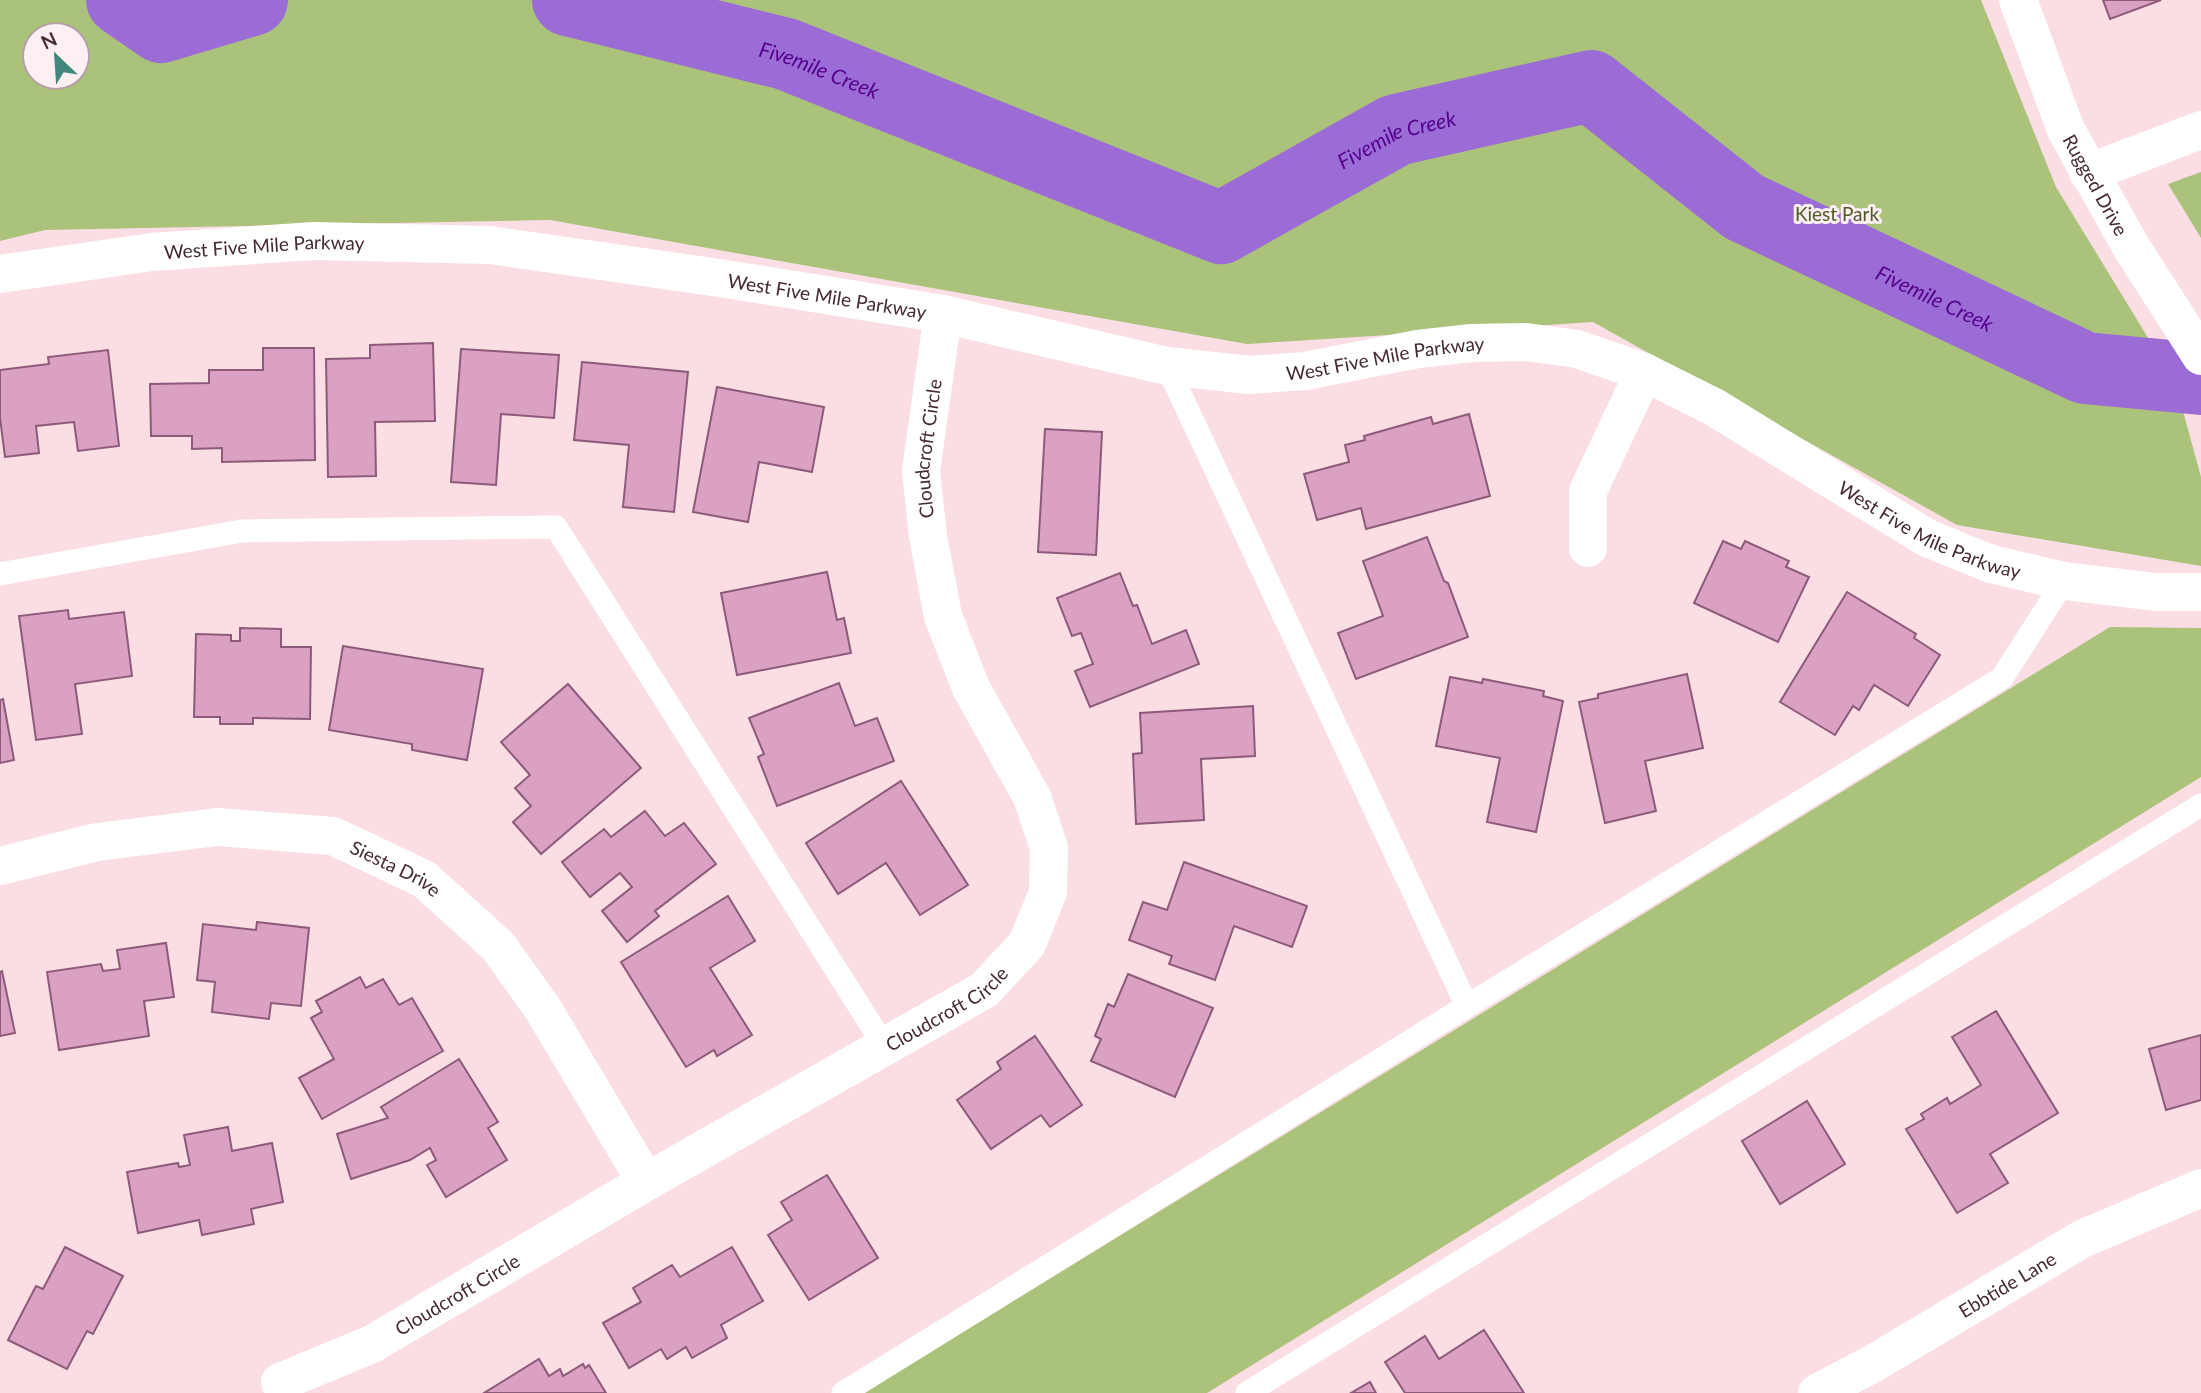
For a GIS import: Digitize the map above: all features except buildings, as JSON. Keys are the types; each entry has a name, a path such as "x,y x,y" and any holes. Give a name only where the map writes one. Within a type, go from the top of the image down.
{"street":[{"name":"Rugged Drive","path":"2018,0 2066,130 2088,173 2201,356"},
{"path":"2088,173 2201,130"},
{"name":"West Five Mile Parkway","path":"0,274 152,252 314,241 490,245 943,314 1167,366 1249,375 1305,371 1418,349 1471,343 1526,342 1577,349 1644,372 1714,407 1927,538 1991,564 2064,581 2156,592 2201,592"},
{"name":"Cloudcroft Circle","path":"280,1382 372,1344 646,1182 984,990 1027,944 1048,892 1049,848 1032,797 971,688 943,615 928,536 920,471 943,314"},
{"path":"1588,548 1588,491 1644,372"},
{"name":"Siesta Drive","path":"0,866 97,842 217,827 333,836 424,879 498,946 543,1009 646,1182"},
{"name":"Ebbtide Lane","path":"1817,1393 1874,1363 2082,1239 2201,1188"}],"lane":[{"path":"1167,366 1467,1006"},
{"path":"0,574 242,531 556,527 885,1047"},
{"path":"843,1393 2002,678 2064,581"},
{"path":"1247,1393 2201,805"}],"green space":[{"name":"Kiest Park","path":"0,0 1981,0 2056,187 2175,382 2201,477 2201,566 1957,525 1593,322 1247,344 550,220 45,230 0,241"},
{"path":"2201,172 2201,238 2168,184"},
{"path":"2110,627 2201,628 2201,777 1207,1393 864,1393"}],"waterway":[{"name":"Fivemile Creek","path":"122,0 161,27 252,0"},
{"name":"Fivemile Creek","path":"568,0 786,54 1221,228 1396,130 1591,86 1744,207 2085,368 2201,379"}]}
